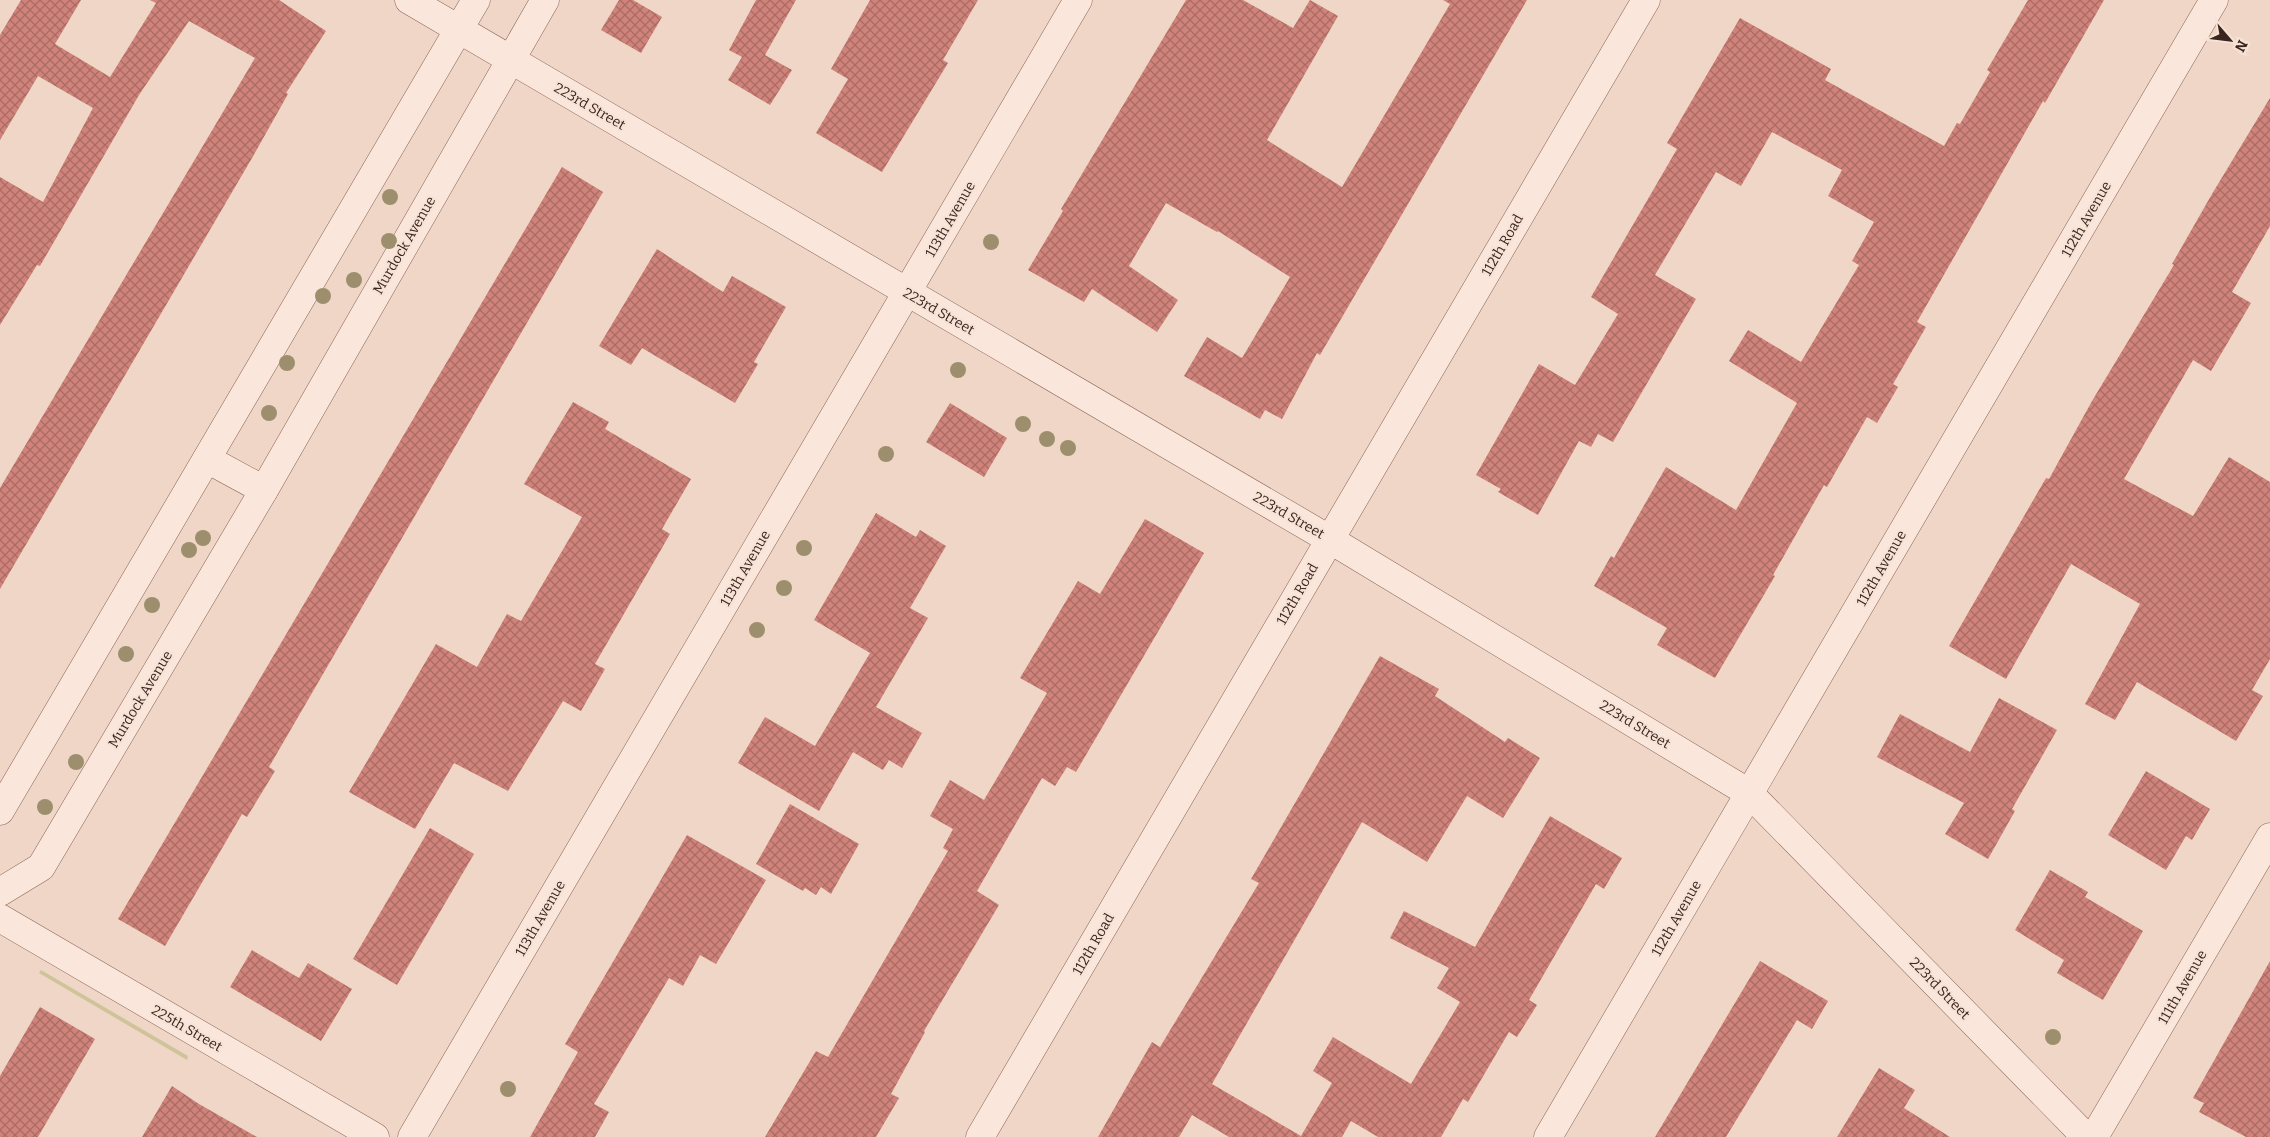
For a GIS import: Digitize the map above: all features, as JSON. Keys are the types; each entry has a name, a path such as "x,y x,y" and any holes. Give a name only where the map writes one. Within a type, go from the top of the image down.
{"street":[{"name":"223rd Street","path":"409,0 1329,539 1749,793 2086,1137"},
{"path":"0,811 476,0"},
{"name":"Murdock Avenue","path":"0,892 41,867 264,490 545,0"},
{"name":"113th Avenue","path":"412,1137 1078,0"},
{"name":"112th Road","path":"980,1137 1646,0"},
{"name":"112th Avenue","path":"1548,1137 2214,0"},
{"path":"207,458 264,490"},
{"name":"111th Avenue","path":"2094,1137 2270,837"},
{"name":"225th Street","path":"0,918 375,1137"}],"shaded area":[{"path":"41,970 188,1056 187,1060 39,973"}],"building":[{"path":"21,0 81,0 55,44 110,77 156,3 150,0 279,0 326,31 286,93 288,94 252,158 0,589 0,488 255,58 189,21 139,95 40,266 37,265 0,325 0,177 43,202 93,108 38,76 0,140 0,35"},
{"path":"619,0 633,0 662,17 641,53 601,30"},
{"path":"756,0 796,0 765,55 792,70 770,105 728,80 742,57 729,50"},
{"path":"870,0 978,0 943,60 948,63 882,172 816,133 848,79 831,69"},
{"path":"1186,0 1243,0 1293,28 1310,0 1338,16 1267,140 1342,187 1450,4 1443,0 1527,0 1320,355 1317,353 1282,419 1265,410 1260,419 1184,376 1207,337 1242,358 1290,277 1218,231 1166,203 1129,266 1178,300 1157,332 1092,289 1084,302 1028,270 1063,211 1061,209"},
{"path":"2028,0 2104,0 2045,103 2043,101 1917,322 1926,327 1893,384 1898,387 1877,423 1867,417 1827,487 1824,485 1773,575 1775,576 1715,678 1657,645 1667,628 1594,586 1611,556 1614,558 1666,467 1736,510 1797,403 1729,361 1748,330 1801,362 1859,265 1852,261 1874,222 1828,196 1842,170 1772,132 1741,186 1716,172 1655,275 1696,299 1613,442 1598,434 1591,447 1579,441 1538,515 1498,492 1501,489 1476,475 1539,364 1575,385 1618,314 1591,297 1677,149 1667,143 1740,18 1831,69 1825,80 1944,146 1957,123 1960,124 1990,72 1987,70"},
{"path":"2270,98 2270,226 2232,292 2251,303 2211,371 2193,360 2124,479 2193,516 2229,457 2270,482 2270,659 2252,690 2263,696 2236,741 2137,682 2115,720 2085,704 2140,604 2071,564 2006,679 1949,646 2046,478 2049,479 2092,401 2174,265 2172,264 2212,194"},
{"path":"562,167 603,192 269,767 275,771 247,817 242,814 165,946 118,919"},
{"path":"657,249 723,292 732,276 786,307 754,362 758,364 735,403 642,348 631,365 599,346"},
{"path":"573,402 609,422 605,429 691,479 662,529 670,534 595,664 605,669 581,711 563,701 508,791 454,763 415,829 349,792 436,644 477,667 507,614 521,621 582,517 524,484"},
{"path":"950,403 1007,438 984,477 926,442"},
{"path":"876,513 916,537 920,530 946,546 910,608 928,618 876,707 922,733 902,768 889,760 883,770 853,752 819,811 738,763 765,717 815,746 870,653 814,620"},
{"path":"1145,519 1204,553 1076,772 1067,767 1055,786 1042,778 977,891 999,905 924,1031 891,1094 899,1098 876,1137 765,1137 816,1051 828,1057 948,851 943,848 953,829 930,816 950,780 984,800 1047,693 1020,678 1078,581 1100,594"},
{"path":"1380,656 1439,689 1435,696 1505,742 1508,738 1540,758 1503,818 1467,796 1427,862 1362,822 1212,1084 1301,1136 1332,1083 1313,1071 1333,1037 1411,1084 1460,1002 1437,988 1449,968 1390,938 1404,911 1475,947 1550,816 1622,858 1604,889 1596,884 1529,1000 1537,1005 1517,1037 1509,1032 1468,1102 1463,1099 1441,1137 1378,1137 1351,1121 1342,1137 1229,1137 1192,1115 1179,1137 1098,1137 1152,1042 1160,1047 1259,883 1251,879"},
{"path":"1999,698 2057,730 2012,809 2015,811 1988,859 1945,834 1964,803 1877,757 1900,714 1970,752"},
{"path":"2146,771 2210,809 2192,840 2186,836 2166,870 2108,835"},
{"path":"790,804 859,844 831,894 821,887 816,895 805,888 803,891 756,864"},
{"path":"430,828 474,854 397,985 353,959"},
{"path":"687,835 766,880 716,964 700,955 683,986 669,978 594,1104 609,1112 595,1137 530,1137 578,1052 565,1044"},
{"path":"2050,870 2088,892 2085,897 2143,931 2103,1000 2057,973 2064,960 2015,930"},
{"path":"252,950 299,978 308,963 352,989 321,1041 230,987"},
{"path":"1760,961 1828,1001 1812,1029 1797,1020 1726,1137 1655,1137"},
{"path":"2270,961 2270,1137 2246,1137 2199,1112 2204,1103 2193,1098"},
{"path":"40,1007 95,1039 38,1137 0,1137 0,1076"},
{"path":"1879,1068 1915,1090 1904,1108 1950,1137 1837,1137"},
{"path":"172,1086 199,1104 257,1137 142,1137"}]}
